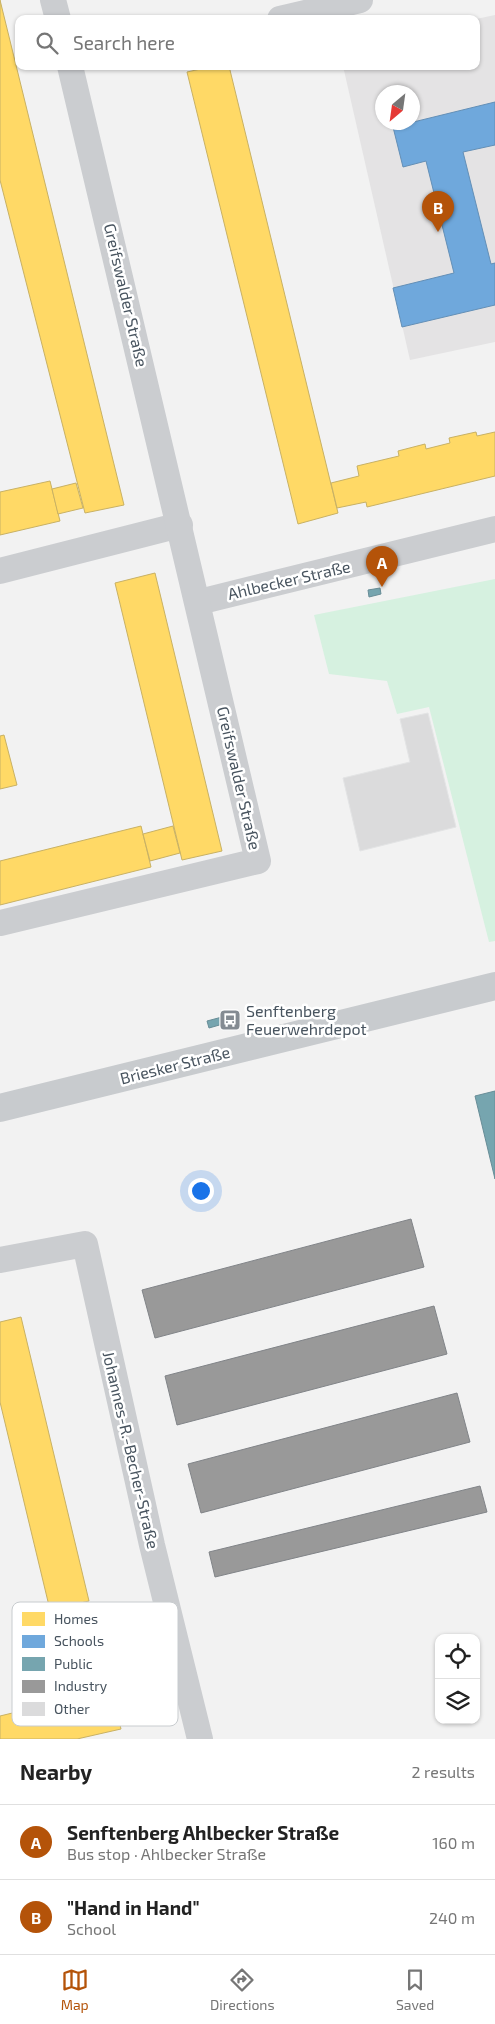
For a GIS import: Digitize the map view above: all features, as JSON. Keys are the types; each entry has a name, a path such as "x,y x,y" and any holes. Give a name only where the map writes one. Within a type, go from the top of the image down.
{"main road":[{"name":"Briesker Straße","path":"0,1108 495,986"}],"street":[{"path":"53,0 57,15"},
{"path":"297,15 360,0"},
{"name":"Greifswalder Straße","path":"0,923 258,861 76,70"},
{"path":"0,571 180,525"},
{"name":"Ahlbecker Straße","path":"199,602 495,529"},
{"name":"Johannes-R.-Becher-Straße","path":"0,1260 85,1244 166,1602"},
{"name":"Johannes-R.-Becher-Straße","path":"178,1650 200,1739"}],"shaded area":[{"path":"495,15 495,342 410,360 344,70 480,70 480,18"}],"green space":[{"path":"495,579 495,941 489,942 429,707 397,714 387,681 329,674 314,615"}],"building: Homes":[{"path":"0,0 15,61 15,70 17,70 124,505 85,513 0,180"},
{"path":"196,70 230,70 338,513 298,524 187,72"},
{"path":"476,432 477,436 495,432 495,476 367,507 366,502 337,508 331,483 359,476 357,466 399,456 398,451 425,444 426,449 450,443 449,438"},
{"path":"50,481 60,521 0,535 0,492"},
{"path":"76,483 83,508 58,514 52,489"},
{"path":"155,573 222,851 182,860 115,583"},
{"path":"4,735 17,785 0,789 0,736"},
{"path":"141,826 151,867 0,905 0,861"},
{"path":"173,826 180,853 150,861 143,834"},
{"path":"21,1317 89,1601 48,1602 0,1402 0,1322"},
{"path":"12,1713 12,1726 120,1726 121,1729 77,1739 0,1739 0,1716"}],"building: Schools":[{"path":"495,102 495,145 463,152 491,264 495,263 495,305 402,327 393,288 454,273 426,161 403,167 394,130 420,130 420,120"}],"building: Public":[{"path":"380,588 381,594 369,597 368,590"},
{"path":"222,1017 223,1024 209,1028 207,1021"},
{"path":"495,1091 495,1179 475,1096"}],"building: Industry":[{"path":"411,1219 424,1267 155,1338 142,1290"},
{"path":"434,1306 447,1354 177,1425 165,1376"},
{"path":"457,1393 470,1442 201,1513 188,1464"},
{"path":"480,1486 487,1512 215,1577 209,1552"}],"building: Other":[{"path":"428,713 456,827 360,851 343,778 410,762 400,719"}],"place":[{"name":"\"Hand in Hand\"","path":"438,232"},
{"name":"Senftenberg Ahlbecker Straße","path":"382,587"},
{"name":"Senftenberg Feuerwehrdepot","path":"230,1020"}]}
